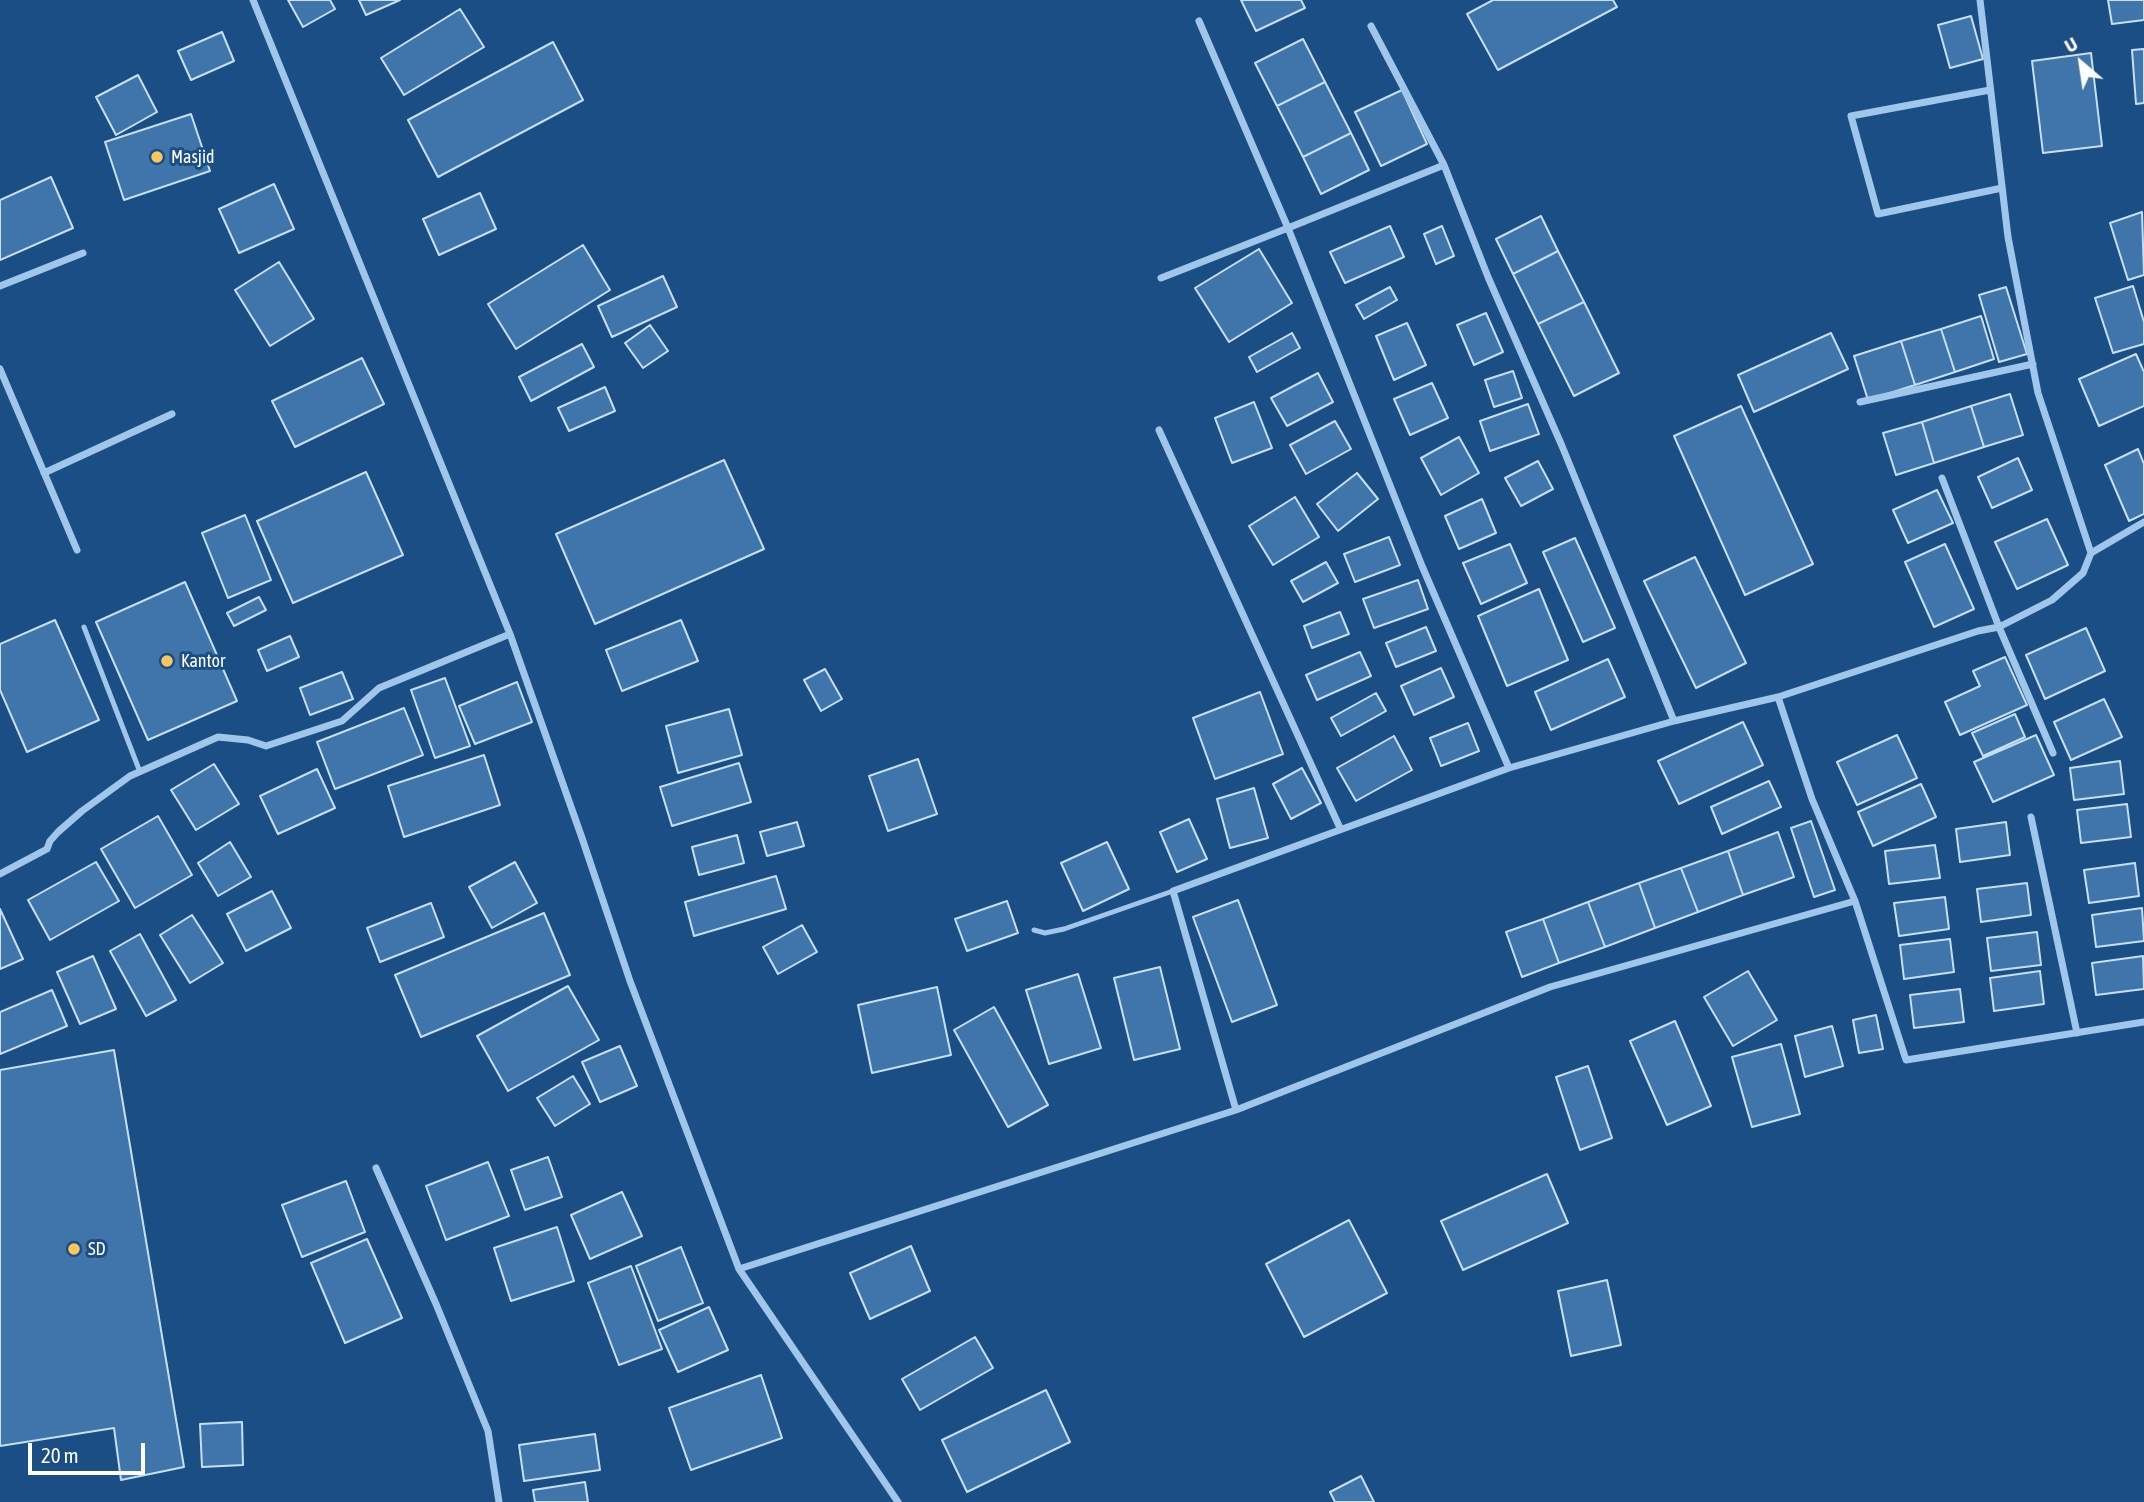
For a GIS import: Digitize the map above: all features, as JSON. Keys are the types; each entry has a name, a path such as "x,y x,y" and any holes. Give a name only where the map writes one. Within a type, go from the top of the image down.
{"street":[{"path":"253,0 510,634 630,981 738,1269 898,1502"},
{"path":"1980,0 2008,237 2038,393 2091,553"},
{"path":"1199,21 1289,228 1422,566 1508,768"},
{"path":"1371,26 1444,165 1488,277 1562,446 1674,720"},
{"path":"1990,90 1851,116 1878,215 2002,188"},
{"path":"1161,278 1444,165"},
{"path":"0,286 83,253"},
{"path":"1860,402 2033,363"},
{"path":"0,369 77,550"},
{"path":"44,473 172,414"},
{"path":"1158,430 1340,828"},
{"path":"1942,478 1999,627 2053,753"},
{"path":"1236,1110 1173,891 1508,768 1674,720 1778,697 1965,635 1999,627 2052,600 2083,573 2091,553 2144,522"},
{"path":"0,874 47,849 58,832 130,776 218,737 247,740 266,746 342,720 379,688 510,634"},
{"path":"1778,697 1812,799 1855,901 1906,1059 2144,1022"},
{"path":"2031,817 2077,1033"},
{"path":"738,1269 1236,1110 1550,987 1855,901"},
{"path":"376,1168 488,1431 499,1502"}],"lane":[{"path":"83,627 140,772"},
{"path":"1034,930 1045,933 1064,929 1173,891"}],"building":[{"path":"288,0 330,0 335,9 303,27"},
{"path":"359,0 400,0 366,15"},
{"path":"1241,0 1301,0 1305,8 1256,31"},
{"path":"1493,0 1613,0 1617,7 1498,70 1467,14"},
{"path":"2108,0 2144,0 2144,20 2112,24"},
{"path":"460,9 484,47 404,95 381,58"},
{"path":"1971,16 1983,59 1950,68 1938,25"},
{"path":"222,32 234,61 191,80 178,51"},
{"path":"1303,39 1325,82 1277,106 1255,63"},
{"path":"553,42 583,100 438,177 408,120"},
{"path":"2144,49 2144,103 2136,104 2132,50"},
{"path":"2091,53 2102,146 2043,153 2032,61"},
{"path":"138,75 157,112 116,135 96,97"},
{"path":"1325,82 1351,133 1303,157 1277,106"},
{"path":"1402,90 1427,144 1381,166 1355,112"},
{"name":"Masjid","path":"191,114 210,171 124,200 105,142"},
{"path":"1351,133 1369,170 1321,194 1303,157"},
{"path":"51,177 73,228 0,260 0,200"},
{"path":"274,184 294,229 239,253 219,209"},
{"path":"480,193 496,229 439,255 423,219"},
{"path":"2142,212 2144,275 2128,280 2110,223"},
{"path":"1541,216 1558,251 1513,274 1496,239"},
{"path":"1390,226 1404,257 1345,283 1330,252"},
{"path":"1442,226 1454,256 1436,264 1424,234"},
{"path":"583,245 610,290 516,349 488,304"},
{"path":"1259,249 1292,303 1229,342 1195,288"},
{"path":"1558,251 1584,302 1538,324 1513,274"},
{"path":"279,262 314,319 270,346 235,290"},
{"path":"663,276 677,307 612,337 598,306"},
{"path":"2133,286 2144,322 2144,344 2113,353 2095,298"},
{"path":"1390,287 1397,300 1364,319 1356,305"},
{"path":"2006,287 2027,354 1999,362 1979,295"},
{"path":"1584,302 1619,373 1574,396 1538,324"},
{"path":"1486,313 1503,352 1474,365 1457,325"},
{"path":"1981,316 1994,359 1955,372 1941,329"},
{"path":"1407,323 1426,365 1394,380 1376,336"},
{"path":"650,325 668,351 643,368 625,343"},
{"path":"1941,329 1955,372 1915,385 1901,341"},
{"path":"1292,333 1300,348 1257,372 1249,357"},
{"path":"1831,333 1848,369 1754,412 1738,375"},
{"path":"1901,341 1915,385 1868,400 1854,356"},
{"path":"582,344 594,367 531,401 519,377"},
{"path":"2136,354 2144,372 2144,406 2099,426 2079,379"},
{"path":"362,358 384,404 295,447 272,401"},
{"path":"1513,371 1522,398 1494,407 1485,380"},
{"path":"1318,373 1333,402 1287,426 1271,398"},
{"path":"1432,383 1448,418 1410,435 1394,399"},
{"path":"605,387 615,411 569,431 558,408"},
{"path":"2010,394 2023,435 1984,447 1971,406"},
{"path":"1254,402 1272,448 1232,463 1215,418"},
{"path":"1528,404 1539,434 1490,451 1480,421"},
{"path":"1741,406 1813,564 1745,595 1674,436"},
{"path":"1971,406 1984,447 1934,463 1922,422"},
{"path":"1335,421 1351,449 1306,474 1290,445"},
{"path":"1922,422 1934,463 1896,475 1883,433"},
{"path":"1459,437 1479,473 1441,495 1421,458"},
{"path":"2138,449 2144,464 2144,514 2129,521 2105,465"},
{"path":"2018,458 2032,490 1992,508 1978,477"},
{"path":"724,460 764,549 595,624 556,534"},
{"path":"1538,461 1553,489 1521,506 1505,478"},
{"path":"366,472 403,555 293,603 257,521"},
{"path":"1357,473 1378,499 1338,531 1317,504"},
{"path":"1937,490 1953,523 1908,543 1893,510"},
{"path":"1295,497 1319,537 1273,565 1249,526"},
{"path":"1482,499 1496,533 1459,549 1445,516"},
{"path":"245,515 271,580 228,598 202,533"},
{"path":"2047,519 2068,565 2017,589 1995,542"},
{"path":"1389,537 1400,565 1355,582 1344,554"},
{"path":"1575,538 1615,628 1583,642 1543,552"},
{"path":"1510,544 1527,583 1481,604 1463,563"},
{"path":"1945,544 1974,609 1934,627 1905,562"},
{"path":"1695,557 1746,663 1696,688 1644,581"},
{"path":"1326,562 1338,583 1303,602 1291,581"},
{"path":"1418,580 1428,609 1374,628 1363,599"},
{"name":"Kantor","path":"185,582 237,701 148,740 96,622"},
{"path":"1539,589 1568,660 1507,686 1478,616"},
{"path":"259,597 266,610 234,626 227,613"},
{"path":"1340,612 1349,634 1312,648 1304,626"},
{"path":"55,620 99,720 27,752 0,690 0,644"},
{"path":"681,620 698,661 622,691 606,650"},
{"path":"1426,627 1436,651 1396,667 1386,643"},
{"path":"2086,628 2105,671 2045,699 2026,655"},
{"path":"290,636 299,657 267,671 258,650"},
{"path":"1360,652 1371,676 1317,700 1306,675"},
{"path":"2005,657 2027,705 1960,735 1945,702 1980,686 1973,671"},
{"path":"1608,659 1625,697 1551,730 1535,692"},
{"path":"1441,668 1454,697 1414,715 1401,686"},
{"path":"825,669 842,699 821,711 804,680"},
{"path":"342,672 353,699 310,715 300,688"},
{"path":"445,678 470,746 435,758 411,690"},
{"path":"517,682 532,722 475,744 459,706"},
{"path":"1260,692 1283,754 1215,779 1193,718"},
{"path":"1376,693 1386,711 1341,736 1331,718"},
{"path":"2104,699 2122,737 2071,760 2054,722"},
{"path":"404,708 423,755 335,789 317,742"},
{"path":"729,709 742,755 678,773 666,726"},
{"path":"2015,714 2025,737 1983,756 1972,733"},
{"path":"1743,722 1763,765 1679,804 1658,761"},
{"path":"1468,723 1479,751 1441,766 1430,738"},
{"path":"1897,735 1917,778 1857,805 1837,762"},
{"path":"2036,735 2054,775 1993,802 1974,762"},
{"path":"1394,736 1412,770 1356,801 1337,768"},
{"path":"484,755 500,805 404,837 388,786"},
{"path":"918,759 937,814 888,831 869,776"},
{"path":"2120,761 2124,794 2074,800 2070,768"},
{"path":"739,763 751,802 672,826 660,787"},
{"path":"214,764 239,804 196,830 171,790"},
{"path":"1302,768 1321,803 1291,819 1273,784"},
{"path":"317,769 335,808 278,834 260,796"},
{"path":"1769,781 1781,807 1722,834 1711,807"},
{"path":"1921,784 1936,817 1873,846 1858,812"},
{"path":"1254,788 1268,838 1230,848 1217,799"},
{"path":"2127,804 2131,837 2081,843 2077,810"},
{"path":"158,816 192,875 135,908 101,849"},
{"path":"1189,819 1207,859 1177,872 1160,832"},
{"path":"1811,821 1835,890 1814,897 1791,828"},
{"path":"797,822 804,846 767,856 760,832"},
{"path":"2006,822 2010,855 1960,862 1956,829"},
{"path":"1778,832 1794,877 1743,895 1728,851"},
{"path":"737,835 744,863 699,875 692,847"},
{"path":"230,842 251,877 218,896 198,863"},
{"path":"1107,842 1129,889 1083,911 1061,863"},
{"path":"1935,845 1940,878 1889,884 1885,851"},
{"path":"1728,851 1743,895 1698,912 1681,868"},
{"path":"96,862 119,901 50,940 28,900"},
{"path":"515,862 537,903 492,928 469,887"},
{"path":"2135,863 2139,896 2089,903 2084,870"},
{"path":"1681,868 1698,912 1655,928 1639,883"},
{"path":"776,876 786,909 694,936 685,902"},
{"path":"1639,883 1655,928 1605,947 1588,902"},
{"path":"2027,883 2031,915 1981,922 1977,889"},
{"path":"272,891 291,928 246,951 227,914"},
{"path":"1945,897 1949,929 1899,936 1894,903"},
{"path":"1238,900 1277,1005 1232,1022 1193,917"},
{"path":"1007,901 1018,933 967,951 955,919"},
{"path":"1588,902 1605,947 1559,963 1543,919"},
{"path":"431,903 444,937 380,962 367,928"},
{"path":"2142,908 2144,941 2096,947 2092,915"},
{"path":"0,909 23,959 0,969"},
{"path":"544,913 570,975 421,1037 395,975"},
{"path":"192,915 223,963 190,983 160,935"},
{"path":"1543,919 1559,963 1522,977 1506,932"},
{"path":"802,925 817,952 778,974 763,947"},
{"path":"2037,932 2041,965 1991,971 1987,938"},
{"path":"140,934 176,1000 146,1016 110,951"},
{"path":"1950,939 1954,972 1904,979 1900,945"},
{"path":"93,956 116,1009 80,1024 57,972"},
{"path":"2143,956 2144,989 2096,995 2092,963"},
{"path":"1160,967 1180,1049 1134,1060 1114,978"},
{"path":"1748,971 1777,1020 1733,1046 1704,997"},
{"path":"2040,971 2044,1004 1994,1011 1990,978"},
{"path":"1078,974 1101,1048 1049,1064 1026,990"},
{"path":"568,986 599,1040 508,1091 477,1036"},
{"path":"937,987 951,1055 872,1073 858,1005"},
{"path":"1960,989 1964,1022 1914,1028 1910,995"},
{"path":"52,990 67,1026 0,1054 0,1012"},
{"path":"994,1007 1048,1105 1008,1127 954,1030"},
{"path":"1876,1015 1883,1049 1859,1053 1853,1020"},
{"path":"1675,1021 1711,1106 1667,1125 1630,1041"},
{"path":"1832,1026 1843,1066 1805,1077 1795,1036"},
{"path":"1781,1044 1800,1114 1752,1127 1732,1057"},
{"path":"620,1046 637,1086 600,1102 582,1062"},
{"name":"SD","path":"114,1050 184,1467 121,1480 114,1428 0,1446 0,1070"},
{"path":"1588,1066 1612,1138 1580,1150 1556,1077"},
{"path":"573,1076 590,1104 555,1126 537,1098"},
{"path":"548,1157 562,1197 525,1210 511,1170"},
{"path":"488,1162 509,1216 446,1240 426,1186"},
{"path":"1547,1174 1568,1223 1463,1270 1441,1221"},
{"path":"346,1181 365,1232 302,1257 282,1205"},
{"path":"622,1192 642,1236 590,1259 571,1215"},
{"path":"1349,1220 1387,1293 1304,1337 1266,1264"},
{"path":"557,1227 574,1281 511,1301 494,1248"},
{"path":"367,1239 402,1318 345,1343 311,1263"},
{"path":"911,1246 930,1291 870,1319 850,1273"},
{"path":"681,1247 703,1303 658,1321 636,1266"},
{"path":"631,1266 662,1349 619,1365 588,1283"},
{"path":"1607,1280 1621,1345 1571,1356 1558,1291"},
{"path":"709,1307 728,1350 678,1372 659,1330"},
{"path":"975,1337 993,1368 920,1410 902,1379"},
{"path":"761,1375 782,1438 691,1470 669,1408"},
{"path":"1046,1390 1070,1442 967,1492 942,1440"},
{"path":"242,1422 243,1465 202,1467 200,1424"},
{"path":"595,1434 600,1470 524,1481 519,1445"},
{"path":"1361,1476 1374,1502 1335,1502 1330,1492"},
{"path":"585,1482 588,1502 535,1502 533,1490"}],"place":[{"name":"Masjid","path":"157,157"},
{"name":"Kantor","path":"167,661"},
{"name":"SD","path":"74,1249"}]}
